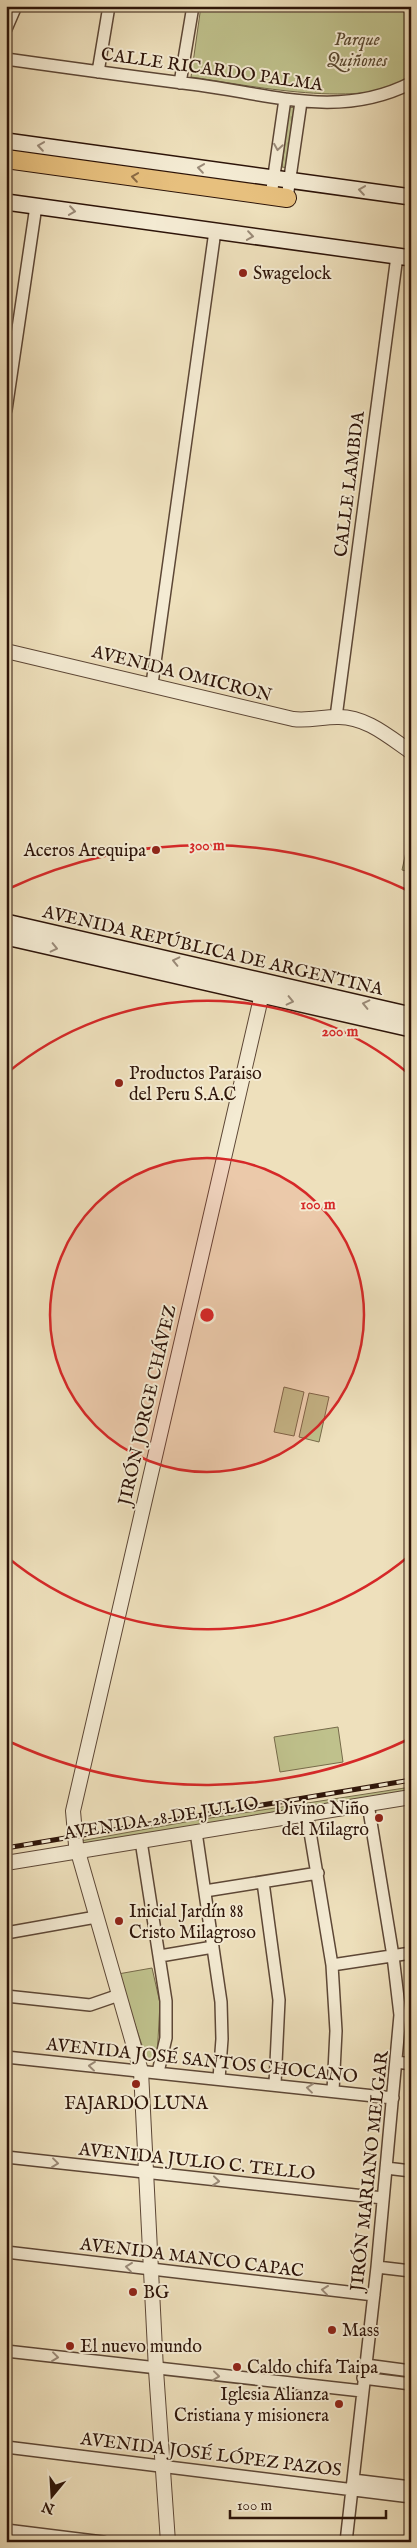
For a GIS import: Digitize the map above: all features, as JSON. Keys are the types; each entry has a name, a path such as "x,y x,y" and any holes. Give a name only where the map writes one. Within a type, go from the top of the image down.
{"main road":[{"path":"6,141 411,197"},
{"path":"6,159 279,197"},
{"path":"6,202 404,257"},
{"name":"AVENIDA REPÚBLICA DE ARGENTINA","path":"11,930 263,988 411,1029"},
{"name":"AVENIDA REPÚBLICA DE ARGENTINA","path":"263,988 411,1014"}],"street":[{"path":"6,29 16,6"},
{"path":"98,72 109,6"},
{"path":"180,83 193,6"},
{"name":"CALLE RICARDO PALMA","path":"6,59 301,102 364,100 392,92 411,83"},
{"path":"279,197 273,178 285,99"},
{"path":"279,197 290,180 301,102"},
{"path":"6,410 36,206"},
{"path":"152,684 215,231"},
{"name":"CALLE LAMBDA","path":"342,717 404,257"},
{"name":"AVENIDA OMICRON","path":"6,651 152,684 293,719 342,717"},
{"path":"342,717 372,726 411,752"},
{"name":"JIRÓN JORGE CHÁVEZ","path":"168,2542 156,2370 141,2071 76,1844 73,1811 76,1790 263,988"},
{"name":"AVENIDA 28 DE JULIO","path":"6,1863 76,1844 141,1841 411,1797"},
{"name":"JIRÓN MARIANO MELGAR","path":"346,2542 377,2267 394,2098 400,2015 394,1956 368,1804"},
{"path":"307,1814 332,1966 336,2031 333,2091"},
{"path":"196,1832 222,2020 219,2079"},
{"path":"141,1841 160,1956 166,2025 164,2049 158,2072"},
{"path":"205,1891 318,1873"},
{"path":"263,1882 280,2000 274,2084"},
{"path":"6,1933 96,1917"},
{"path":"160,1956 213,1948"},
{"path":"332,1966 411,1953"},
{"path":"6,1996 90,2005 120,1995"},
{"name":"AVENIDA JOSÉ SANTOS CHOCANO","path":"6,2056 394,2098"},
{"path":"397,2062 411,2064"},
{"name":"AVENIDA JULIO C. TELLO","path":"6,2157 147,2174 383,2198"},
{"path":"386,2168 411,2171"},
{"name":"AVENIDA MANCO CAPAC","path":"6,2252 374,2295"},
{"path":"377,2267 411,2271"},
{"path":"6,2351 156,2370 362,2391"},
{"path":"366,2365 411,2372"},
{"path":"364,2378 411,2384"},
{"name":"AVENIDA JOSÉ LÓPEZ PAZOS","path":"6,2447 163,2466 353,2485 411,2486"},
{"name":"AVENIDA JOSÉ LÓPEZ PAZOS","path":"353,2485 411,2496"},
{"path":"6,2530 103,2542"}],"green space":[{"name":"Parque Quiñones","path":"201,6 411,6 411,76 392,87 367,92 338,94 306,93 191,77"},
{"path":"289,107 295,108 288,168 282,167"},
{"path":"411,829 411,872 402,870"},
{"path":"284,1387 304,1392 294,1436 274,1432"},
{"path":"309,1393 329,1397 319,1442 299,1437"},
{"path":"338,1727 343,1762 280,1772 274,1737"},
{"path":"411,1787 411,1793 81,1845 80,1841 191,1821"},
{"path":"152,1968 160,2003 157,2058 147,2060 118,1974"}],"railway":[{"path":"6,1848 411,1780"}],"place":[{"name":"Swagelock","path":"243,273"},
{"name":"Aceros Arequipa","path":"156,850"},
{"name":"Productos Paraiso del Peru S.A.C","path":"119,1083"},
{"name":"Divino Niño del Milagro","path":"379,1818"},
{"name":"Inicial Jardín 88 Cristo Milagroso","path":"119,1921"},
{"name":"FAJARDO LUNA","path":"136,2084"},
{"name":"BG","path":"133,2292"},
{"name":"Mass","path":"332,2330"},
{"name":"El nuevo mundo","path":"70,2346"},
{"name":"Caldo chifa Taipa","path":"237,2367"},
{"name":"Iglesia Alianza Cristiana y misionera","path":"339,2404"}]}
